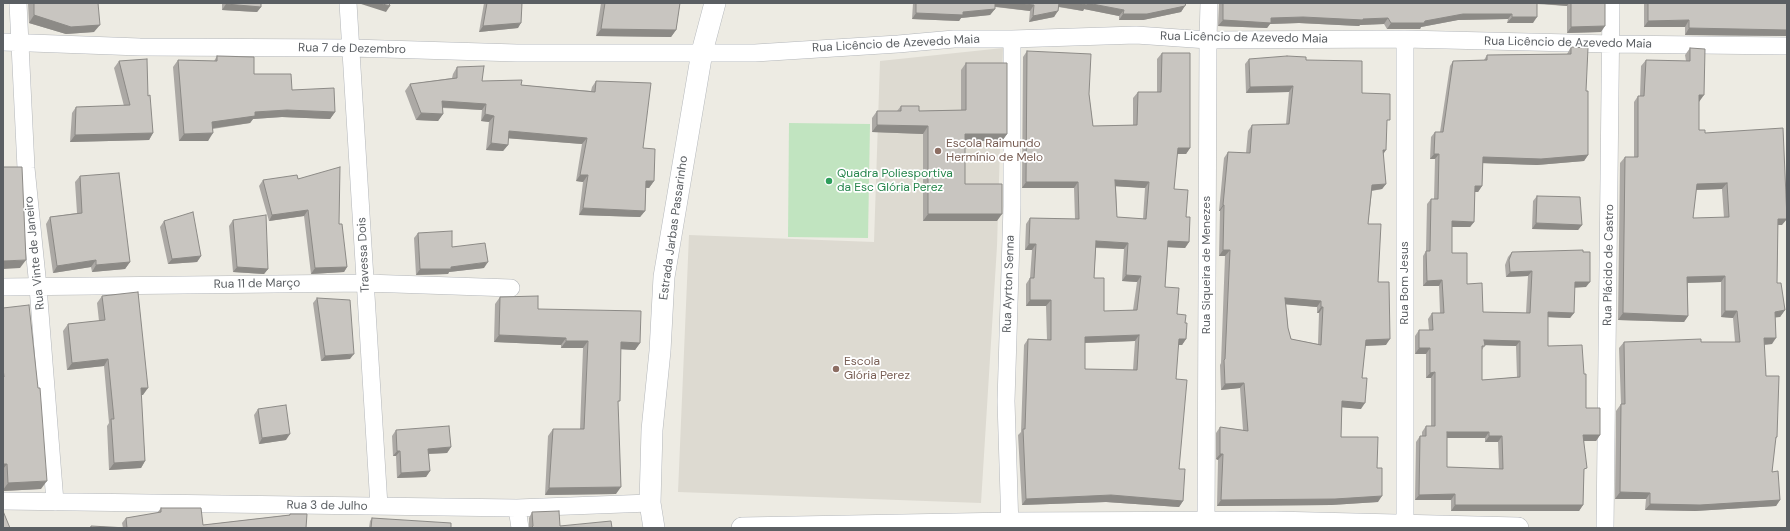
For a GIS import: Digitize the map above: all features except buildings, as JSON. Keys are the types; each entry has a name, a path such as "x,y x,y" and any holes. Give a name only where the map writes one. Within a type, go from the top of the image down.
{"street":[{"name":"Rua Vinte de Janeiro","path":"18,3 26,168 38,287 55,502"},
{"name":"Travessa Dois","path":"348,3 352,48 379,506"},
{"name":"Estrada Jarbas Passarinho","path":"654,528 650,503 652,430 660,351 664,277 702,52 715,3"},
{"name":"Rua Siqueira de Menezes","path":"1206,526 1209,3"},
{"name":"Rua Plácido de Castro","path":"1605,528 1612,44 1611,3"},
{"name":"Rua Licêncio de Azevedo Maia","path":"702,52 755,54 954,39 1012,39 1136,35 1208,40 1405,39 1612,44 1787,46"},
{"name":"Rua Ayrton Senna","path":"1010,525 1006,401 1012,206 1012,39"},
{"name":"Rua Bom Jesus","path":"1405,39 1405,527"},
{"name":"Rua 7 de Dezembro","path":"3,42 140,47 352,48 517,53 702,52"},
{"name":"Rua 11 de Março","path":"3,287 366,283 511,288"},
{"name":"Rua 3 de Julho","path":"3,501 516,508 650,503"},
{"path":"516,508 520,528"},
{"path":"742,528 1010,525 1206,526 1274,522 1405,527 1518,528"}],"shaded area":[{"name":"Escola Glória Perez","path":"1003,48 997,246 981,503 678,492 689,235 874,242 880,61"}],"green space":[{"name":"Quadra Poliesportiva da Esc Glória Perez","path":"789,123 870,124 868,238 788,237"}],"place":[{"name":"Escola Raimundo Hermínio de Melo","path":"938,151"},
{"name":"Quadra Poliesportiva da Esc Glória Perez","path":"829,181"},
{"name":"Escola Glória Perez","path":"836,369"}]}
